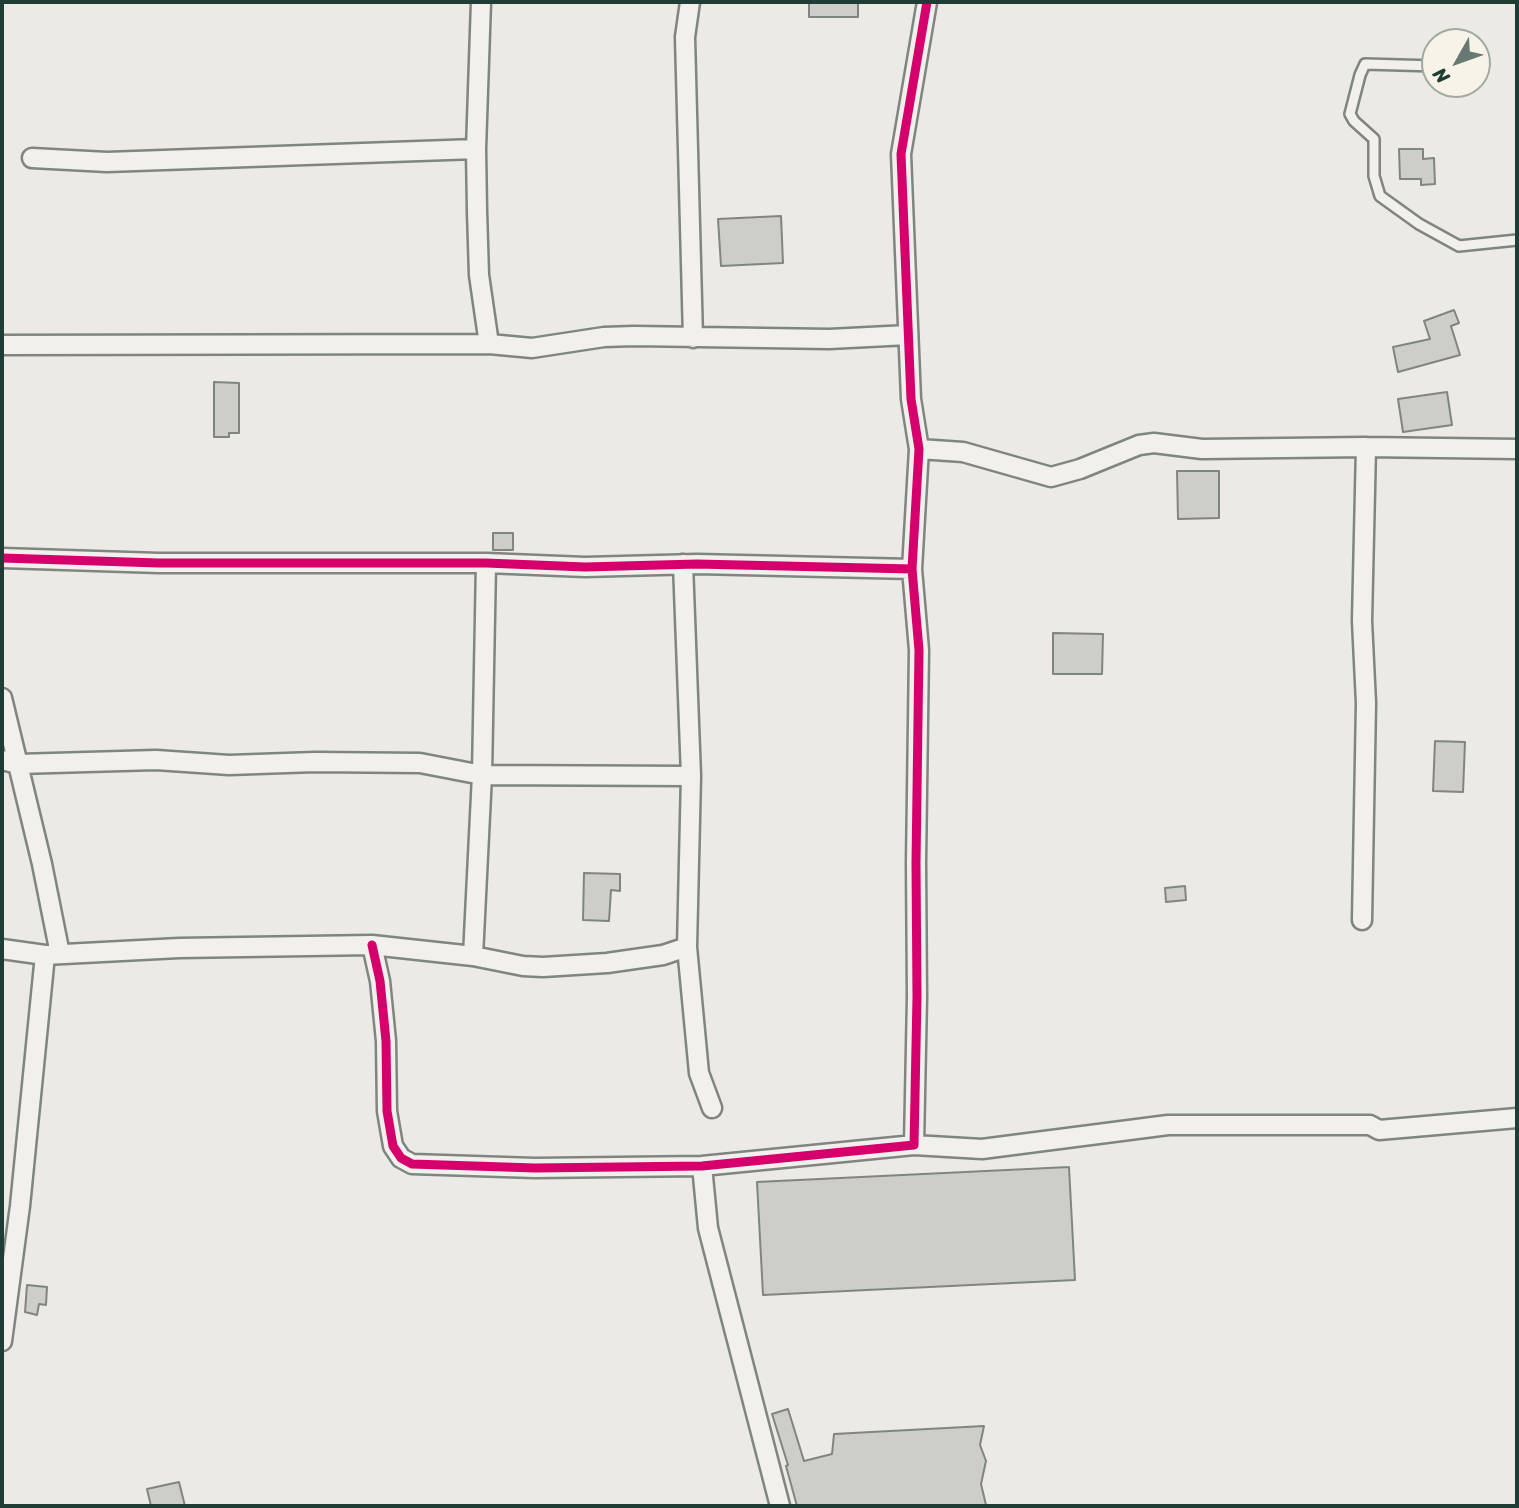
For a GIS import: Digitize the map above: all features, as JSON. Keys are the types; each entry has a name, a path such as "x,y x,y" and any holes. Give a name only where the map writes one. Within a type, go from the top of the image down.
{"street":[{"path":"481,2 476,149 479,275 489,344"},
{"path":"690,2 685,37 693,338"},
{"path":"914,1145 919,650 912,569 919,449 911,399 901,154 927,2"},
{"path":"32,158 107,162 476,149"},
{"path":"2,345 489,344 532,348 604,337 829,339 908,335"},
{"path":"919,449 963,452 1051,477 1080,469 1139,445 1154,443 1202,449 1517,449"},
{"path":"1362,920 1366,703 1362,621 1366,447"},
{"path":"2,558 173,563 486,563 585,567 683,564 912,569"},
{"path":"473,956 482,775 486,563"},
{"path":"683,564 691,776 687,947 699,1073 712,1108"},
{"path":"2,698 10,762 42,864 52,954 2,1341"},
{"path":"10,762 156,760 229,765 420,763 482,775 691,776"},
{"path":"2,949 52,954 179,948 372,945 542,967 663,956 687,947"},
{"path":"372,945 380,981 386,1041 387,1111 393,1146 401,1158 412,1164 536,1168 702,1166 914,1145 982,1149 1168,1125 1370,1125 1379,1130 1517,1118"},
{"path":"702,1166 708,1228 780,1506"}],"lane":[{"path":"1421,66 1366,64 1360,75 1350,114 1374,139 1374,176 1380,196 1419,224 1459,246 1517,240"}],"building":[{"path":"809,2 858,2 858,17 809,17"},
{"path":"1399,149 1423,149 1423,159 1434,158 1435,184 1421,185 1421,179 1400,179"},
{"path":"781,216 783,263 721,266 718,219"},
{"path":"1454,310 1459,323 1451,326 1460,355 1398,372 1393,347 1430,339 1424,321"},
{"path":"214,382 239,383 239,433 229,433 229,437 214,437"},
{"path":"1447,392 1452,425 1403,432 1398,399"},
{"path":"1177,471 1219,471 1219,518 1178,519"},
{"path":"493,533 513,533 513,550 493,550"},
{"path":"1053,633 1103,634 1102,674 1053,674"},
{"path":"1435,741 1465,742 1463,792 1433,791"},
{"path":"584,873 620,874 620,891 611,890 609,921 583,920"},
{"path":"1185,886 1186,900 1166,902 1165,888"},
{"path":"1069,1167 1075,1280 763,1295 757,1182"},
{"path":"27,1285 47,1287 46,1305 39,1304 37,1315 25,1312"},
{"path":"788,1409 804,1461 832,1454 834,1434 984,1426 980,1445 986,1461 981,1484 986,1505 797,1506 772,1414"},
{"path":"179,1482 185,1506 151,1506 147,1489"}],"cycle path":[{"path":"372,945 380,981 386,1041 387,1111 393,1146 401,1158 412,1164 535,1168 702,1166 914,1145 919,650 912,569 919,449 911,399 901,154 927,2"},
{"path":"2,558 159,563 486,563 585,567 697,564 912,569"}]}
